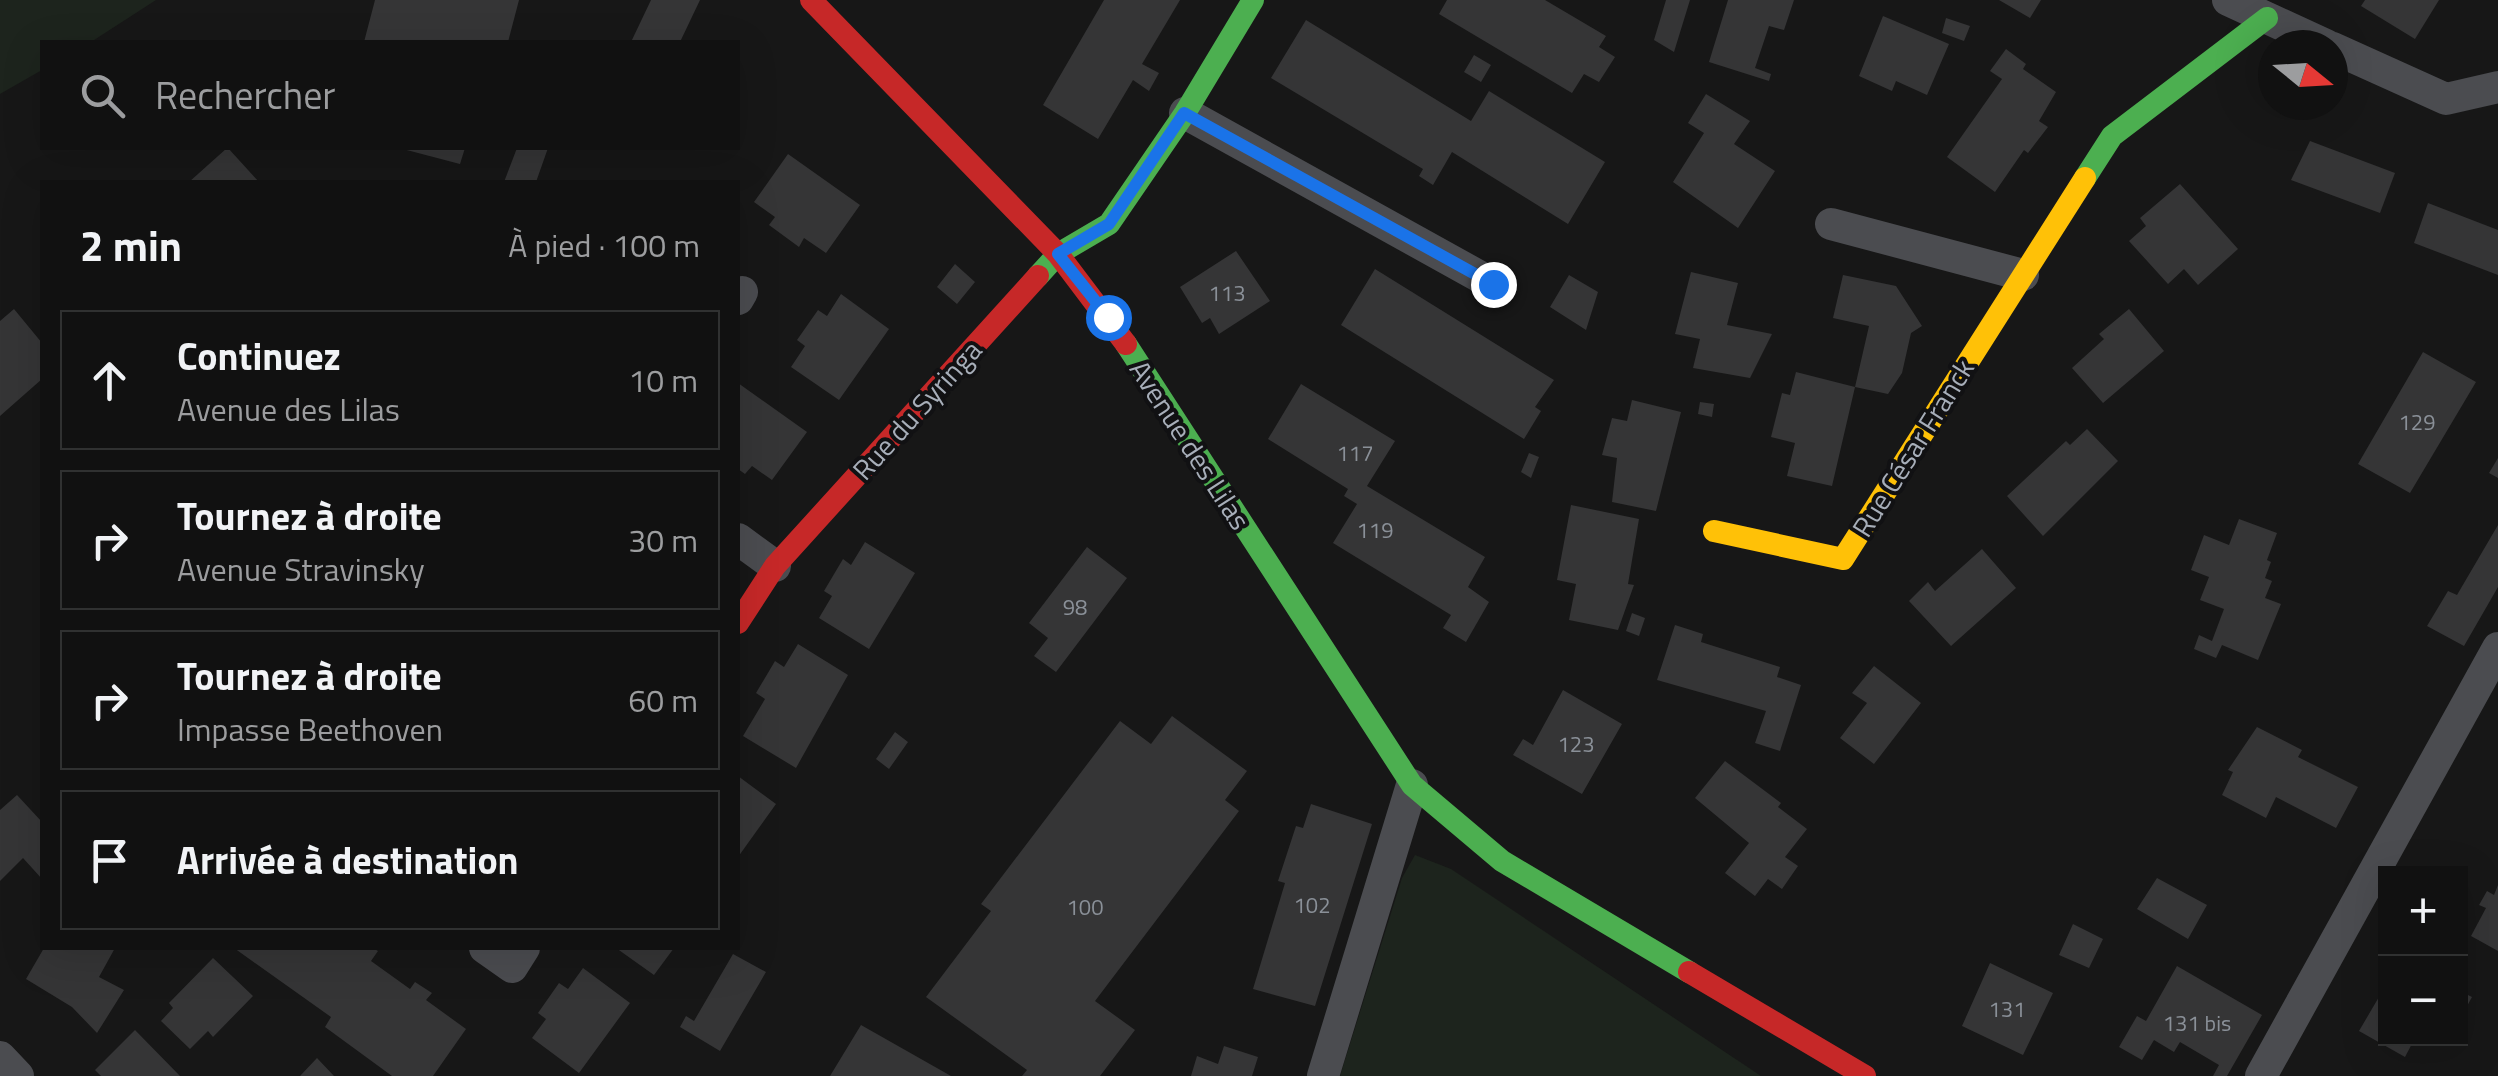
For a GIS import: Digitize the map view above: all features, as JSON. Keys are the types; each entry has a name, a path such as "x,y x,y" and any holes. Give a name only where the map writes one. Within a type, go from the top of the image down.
{"street":[{"name":"Avenue des Lilas","path":"811,0 1058,254 1108,317 1412,785 1502,861 1866,1076"},
{"name":"Rue du Syringa","path":"740,620 775,566 1058,254 1109,224 1184,113 1252,0"},
{"path":"2228,0 2293,30"},
{"name":"Rue César Franck","path":"1714,530 1842,560 2112,136 2266,18"},
{"path":"2348,55 2446,100 2498,87"},
{"path":"1184,113 1493,284"},
{"path":"1831,224 2023,276"},
{"path":"740,540 775,566"},
{"path":"2262,1076 2498,648"},
{"path":"1322,1076 1412,785"},
{"path":"488,950 512,966 523,950"},
{"path":"0,1057 18,1076"}],"shaded area":[{"path":"0,0 156,0 94,40 40,40 40,71 0,94"},
{"path":"1415,855 1451,869 1761,1076 1340,1076 1402,878"}],"building":[{"path":"375,0 519,0 509,40 365,40"},
{"path":"651,0 700,0 681,40 632,40"},
{"path":"1104,0 1180,0 1142,64 1159,73 1149,91 1133,80 1098,139 1043,105"},
{"path":"1447,0 1545,0 1606,36 1599,47 1615,57 1599,82 1584,74 1572,93 1439,14"},
{"path":"1666,0 1690,0 1674,52 1654,40"},
{"path":"1728,0 1794,0 1784,30 1769,26 1755,68 1771,74 1769,81 1709,62"},
{"path":"1999,0 2041,0 2030,18"},
{"path":"2365,0 2439,0 2415,39 2361,6"},
{"path":"1883,16 1949,44 1927,95 1896,81 1892,91 1859,76"},
{"path":"1946,18 1970,26 1964,41 1942,33"},
{"path":"1306,20 1471,121 1489,91 1605,162 1568,224 1452,152 1433,185 1419,176 1423,169 1271,78"},
{"path":"2006,49 2026,64 2023,69 2056,92 2039,121 2048,127 2028,153 2024,150 1995,192 1947,157 2002,79 1990,71"},
{"path":"1474,55 1491,65 1481,82 1464,72"},
{"path":"1706,94 1750,121 1734,144 1775,171 1738,228 1673,182 1704,133 1688,123"},
{"path":"2310,141 2395,173 2380,213 2291,180"},
{"path":"225,150 257,180 191,180"},
{"path":"407,150 464,150 460,164"},
{"path":"516,150 547,150 537,180 505,180"},
{"path":"788,154 860,205 826,253 804,238 799,247 769,225 775,217 754,202"},
{"path":"2180,184 2238,249 2198,285 2184,269 2168,284 2129,241 2146,226 2140,218"},
{"path":"2428,203 2498,230 2498,275 2414,243"},
{"path":"1236,251 1270,301 1219,334 1210,318 1202,323 1180,287"},
{"path":"955,264 975,282 957,304 937,287"},
{"path":"1375,269 1554,380 1535,407 1541,411 1524,439 1341,325"},
{"path":"1691,272 1738,283 1727,325 1772,334 1750,378 1693,368 1700,339 1675,334"},
{"path":"1569,275 1598,292 1586,330 1550,307"},
{"path":"1843,275 1896,286 1922,326 1911,333 1902,373 1888,394 1855,387 1869,326 1833,318"},
{"path":"841,294 889,329 839,400 791,367 805,346 797,340 818,310 827,316"},
{"path":"14,309 40,341 40,381 0,416 0,321"},
{"path":"2129,309 2164,351 2103,403 2072,368 2104,339 2099,334"},
{"path":"2423,352 2476,382 2410,493 2358,464"},
{"path":"1796,372 1855,387 1832,486 1787,476 1795,443 1771,437 1782,393 1790,395"},
{"path":"740,384 807,432 772,480 752,466 745,474 740,470"},
{"path":"1301,384 1395,441 1367,486 1485,557 1468,587 1489,602 1466,642 1443,628 1451,615 1333,543 1357,504 1344,496 1348,489 1268,439"},
{"path":"1632,400 1681,412 1656,511 1612,502 1617,458 1602,455 1612,418 1627,421"},
{"path":"1700,402 1714,404 1712,417 1698,414"},
{"path":"2087,429 2118,461 2043,536 2007,496 2066,441 2070,445"},
{"path":"1529,453 1539,457 1531,478 1521,472"},
{"path":"2498,458 2498,478 2489,473"},
{"path":"1571,505 1639,519 1628,584 1634,585 1618,630 1569,620 1576,584 1557,580"},
{"path":"2239,519 2277,533 2267,560 2271,562 2265,578 2272,581 2265,598 2281,604 2258,660 2222,645 2216,658 2194,649 2199,635 2212,641 2224,609 2200,600 2209,577 2191,570 2204,535 2229,545"},
{"path":"2498,525 2498,587 2464,646 2427,626 2448,591 2457,595"},
{"path":"865,542 915,573 869,649 819,618 832,596 824,591 843,559 851,565"},
{"path":"1087,547 1127,578 1056,672 1034,656 1048,638 1029,623"},
{"path":"1982,549 2016,588 1951,646 1909,601 1928,582 1935,591"},
{"path":"1632,613 1645,618 1639,636 1626,631"},
{"path":"1675,625 1703,634 1701,642 1780,667 1777,677 1801,685 1780,751 1755,743 1766,711 1657,680"},
{"path":"798,644 848,675 796,768 743,736 765,699 756,693 775,661 784,667"},
{"path":"1874,666 1921,703 1874,764 1840,738 1867,703 1852,693"},
{"path":"1563,690 1622,724 1582,794 1513,755 1523,739 1533,745"},
{"path":"1172,716 1247,771 1225,800 1239,811 1095,1001 1135,1030 1100,1076 1022,1076 1027,1070 926,997 991,911 981,904 1120,721 1151,744"},
{"path":"2257,727 2302,750 2298,757 2358,787 2336,828 2276,797 2266,818 2222,795 2233,772 2228,770"},
{"path":"895,732 908,742 889,769 876,759"},
{"path":"1725,761 1781,803 1778,807 1807,829 1785,857 1798,866 1782,889 1768,879 1755,896 1725,873 1749,843 1695,798"},
{"path":"740,777 776,804 740,854"},
{"path":"17,795 40,820 40,877 23,858 0,881 0,810"},
{"path":"1311,804 1372,824 1315,1006 1253,989 1285,883 1278,881 1296,826 1303,828"},
{"path":"2157,878 2207,905 2188,939 2137,909"},
{"path":"2498,885 2498,951 2471,936 2486,908 2479,905 2487,891 2494,895"},
{"path":"2073,924 2103,939 2089,968 2059,955"},
{"path":"43,950 114,950 99,977 124,990 97,1033 72,1007 26,979"},
{"path":"237,950 376,950 371,961 410,989 415,982 432,993 426,1000 466,1029 433,1076 392,1076 325,1027 331,1017"},
{"path":"619,950 673,950 654,975"},
{"path":"733,954 766,972 720,1051 680,1027 686,1016 694,1021"},
{"path":"213,958 253,996 213,1037 208,1031 190,1049 161,1021 173,1008 169,1003"},
{"path":"1990,963 2053,993 2023,1055 1962,1026"},
{"path":"2177,966 2262,1015 2227,1076 2213,1076 2219,1065 2180,1042 2174,1052 2154,1040 2142,1060 2119,1047 2137,1016 2146,1021"},
{"path":"583,968 630,1003 579,1073 532,1038 546,1019 538,1013 559,983 568,989"},
{"path":"2378,999 2378,1042 2359,1031"},
{"path":"861,1025 951,1076 830,1076"},
{"path":"135,1030 180,1076 101,1076 95,1070"},
{"path":"1224,1046 1258,1057 1252,1076 1191,1076 1197,1056 1218,1064"},
{"path":"2386,1046 2411,1046 2405,1057"},
{"path":"317,1058 334,1076 300,1076"}],"traffic: fast":[{"path":"1038,276 1058,254 1109,224 1185,113 1253,0"},
{"path":"2085,178 2112,136 2267,18"},
{"path":"1126,344 1412,785 1502,861 1689,972"}],"traffic: slow":[{"path":"1714,531 1843,559 2085,178"}],"traffic: jam":[{"path":"811,0 1058,254 1126,344"},
{"path":"740,620 775,566 1038,276"},
{"path":"1689,972 1865,1076"}],"route":[{"path":"1108,317 1058,254 1109,224 1184,113 1493,284"}]}
